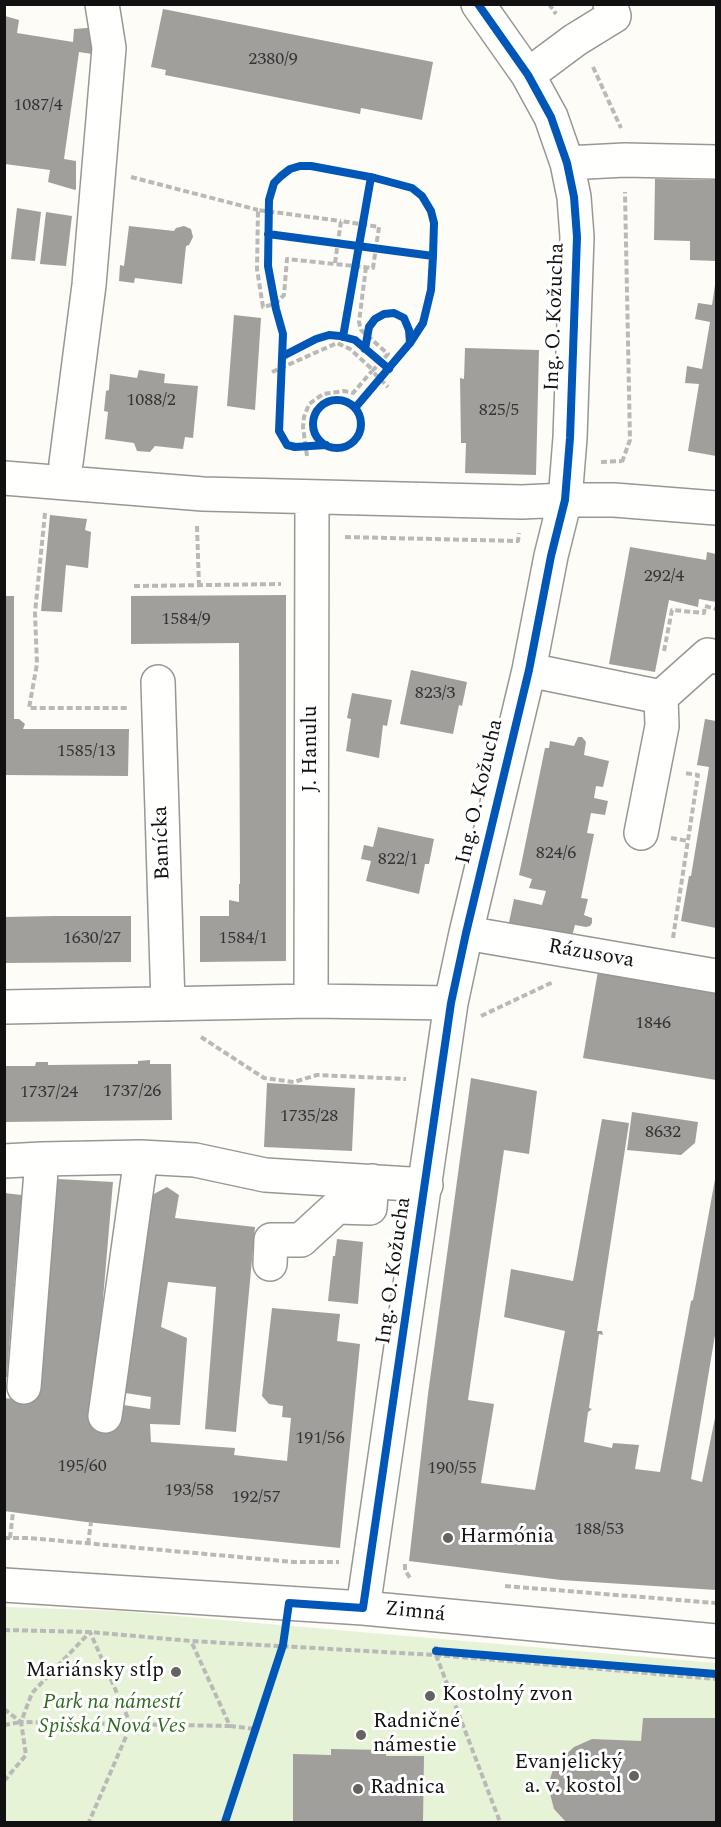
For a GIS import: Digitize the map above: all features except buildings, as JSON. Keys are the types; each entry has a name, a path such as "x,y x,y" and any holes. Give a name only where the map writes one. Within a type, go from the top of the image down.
{"street":[{"path":"66,463 89,285 109,48 102,4"},
{"name":"Ing. O. Kožucha","path":"363,1608 426,1185 471,1008 466,933 529,670 551,556 565,500 570,438 577,237 574,197 567,163 550,117 528,75 478,4"},
{"path":"528,75 575,40 614,16 610,4"},
{"path":"567,163 625,160 717,162"},
{"path":"4,478 203,494 522,502 614,500 717,508"},
{"name":"J. Hanulu","path":"311,1001 312,497"},
{"path":"661,697 708,655 717,657"},
{"path":"529,670 661,697"},
{"name":"Banícka","path":"158,695 168,1004"},
{"path":"641,833 662,726 661,697"},
{"name":"Rázusova","path":"466,933 717,976"},
{"path":"4,1007 311,1001 471,1008"},
{"path":"4,1161 141,1157 195,1160 265,1175 426,1185"},
{"path":"105,1416 141,1157"},
{"path":"24,1387 42,1159"},
{"path":"270,1264 271,1240 301,1240 337,1207 370,1208 372,1181"},
{"name":"Zimná","path":"4,1585 289,1602 717,1641"}],"path":[{"path":"549,4 597,73 624,137 630,440 622,461"},
{"path":"99,168 258,210 379,227 372,248 373,268 287,259 284,296 276,307"},
{"path":"268,224 269,200"},
{"path":"258,210 256,269 263,307 276,307"},
{"path":"361,235 365,215"},
{"path":"335,263 341,221"},
{"path":"327,242 349,244"},
{"path":"372,248 388,250"},
{"path":"354,278 357,256"},
{"path":"316,394 353,393 387,354 368,331 361,330 359,322 366,267"},
{"path":"273,295 276,307"},
{"path":"365,349 368,331"},
{"path":"329,335 343,337"},
{"path":"311,368 314,341"},
{"path":"272,372 337,344 350,349 372,370 384,374"},
{"path":"282,377 283,356"},
{"path":"373,356 380,362 388,387"},
{"path":"374,386 384,374"},
{"path":"316,394 324,405"},
{"path":"308,450 303,435 303,417 316,394"},
{"path":"294,447 308,450"},
{"path":"46,503 35,613 37,664 29,708 158,695"},
{"path":"197,516 199,586"},
{"path":"135,586 282,585"},
{"path":"663,657 672,610 704,613 705,606 717,609"},
{"path":"654,768 698,775 669,968"},
{"path":"195,1033 264,1078 294,1082 317,1075 406,1079"},
{"path":"13,1512 7,1538 294,1562 344,1562"},
{"path":"88,1544 91,1522"},
{"path":"405,1570 406,1558"},
{"path":"225,1822 283,1645 289,1602"},
{"path":"4,1630 90,1632 191,1641 436,1653 717,1676"},
{"path":"4,1781 26,1755 21,1722 32,1693 90,1632"},
{"path":"89,1822 131,1725 90,1632"},
{"path":"191,1641 230,1726"},
{"path":"436,1653 500,1822"},
{"path":"4,1708 21,1722"},
{"path":"4,1725 21,1722 230,1726 255,1729"}],"green space":[{"name":"Park na námestí Spišská Nová Ves","path":"5,1607 120,1611 716,1663 716,1822 5,1822"}],"cycle path":[{"path":"225,1822 283,1645 289,1603 363,1608 451,1003 529,670 551,556 565,500 570,438 577,237 574,197 567,163 551,117 528,75 478,4"},
{"path":"326,445 295,447 287,445 279,431 283,334 268,266 269,200 274,183 290,169 300,166 375,178 412,188 422,196 431,211 434,223 431,290 423,323 410,343 355,408"},
{"path":"343,337 371,177"},
{"path":"268,234 433,256"},
{"path":"365,349 369,327 375,319 384,314 394,313 404,318 409,330 410,343"},
{"path":"283,356 316,339 329,335 340,336 355,340 389,369"},
{"path":"337,400 354,407 361,424 354,441 337,448 320,441 313,424 320,407 337,400"},
{"path":"436,1651 716,1674"}],"place":[{"name":"Harmónia","path":"448,1538"},
{"name":"Mariánsky stĺp","path":"176,1672"},
{"name":"Kostolný zvon","path":"430,1696"},
{"name":"Radničné námestie","path":"361,1735"},
{"name":"Evanjelický a. v. kostol","path":"634,1776"},
{"name":"Radnica","path":"358,1789"}]}
